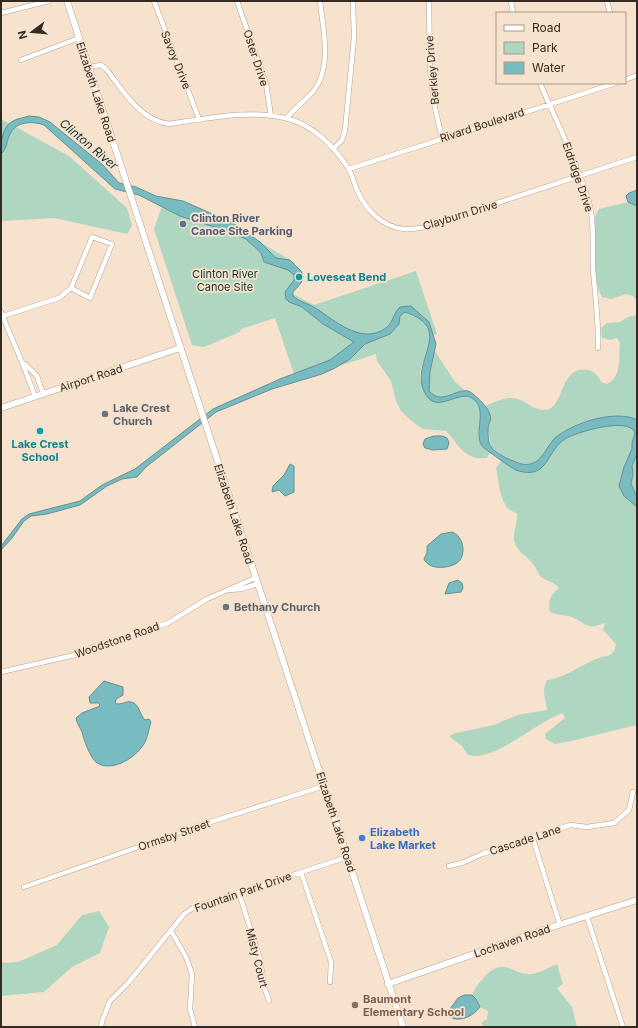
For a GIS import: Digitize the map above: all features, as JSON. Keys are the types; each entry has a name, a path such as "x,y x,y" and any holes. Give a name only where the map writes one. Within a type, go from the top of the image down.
{"street":[{"path":"1,13 49,1"},
{"name":"Elizabeth Lake Road","path":"67,1 403,1027"},
{"name":"Savoy Drive","path":"154,1 199,119"},
{"name":"Oster Drive","path":"237,1 266,84 271,116"},
{"path":"287,118 294,108 314,91 323,71 324,58 320,1"},
{"path":"333,148 342,140 345,130 354,38 353,1"},
{"name":"Berkley Drive","path":"429,1 430,70 435,108 442,138"},
{"path":"511,1 513,12"},
{"path":"609,1 610,12"},
{"path":"21,60 79,38"},
{"name":"Clayburn Drive","path":"88,68 101,65 107,70 139,109 151,119 169,124 237,115 287,118 316,133 333,148 349,169 357,191 372,213 392,226 404,229 419,228 439,222 637,157"},
{"path":"626,80 637,76"},
{"name":"Eldridge Drive","path":"540,84 580,176 592,215 594,233 593,266 598,348"},
{"name":"Rivard Boulevard","path":"349,169 613,84"},
{"path":"35,396 24,363 10,336 2,314 59,298 71,288 92,237 112,244 90,298 71,288"},
{"name":"Airport Road","path":"1,408 180,348"},
{"path":"24,363 36,375 43,394"},
{"name":"Woodstone Road","path":"1,672 79,654 95,646 168,623 178,618 196,604 226,591 256,581"},
{"name":"Ormsby Street","path":"24,887 204,824 324,786"},
{"name":"Cascade Lane","path":"449,866 462,863 482,854 570,826 587,827 614,823 629,810 633,792"},
{"path":"533,839 560,925"},
{"name":"Fountain Park Drive","path":"101,1027 110,1001 129,982 184,914 194,908 347,857"},
{"path":"302,872 331,962 330,982"},
{"name":"Misty Court","path":"239,893 260,959 268,1001"},
{"name":"Lochaven Road","path":"388,984 637,900"},
{"path":"587,916 623,1027"},
{"path":"171,931 186,957 192,974 190,1009 194,1027"}],"green space":[{"path":"1,119 69,156 127,208 132,226 127,234 54,218 1,221"},
{"path":"628,202 637,206 637,301 633,296 626,294 611,299 602,297 598,289 594,258 595,217 599,209"},
{"name":"Clinton River Canoe Site","path":"162,206 222,219 295,263 293,273 295,277 289,292 314,305 416,271 437,334 430,336 429,347 422,365 420,376 421,382 436,402 466,396 475,400 479,407 480,414 480,441 483,447 490,452 487,458 473,457 467,454 446,431 423,429 401,411 396,401 391,381 377,361 376,354 296,380 275,318 241,329 240,332 204,347 192,345 154,229"},
{"path":"637,315 637,421 635,419 624,418 602,419 590,421 570,428 552,441 541,458 530,464 524,464 512,460 500,454 491,447 488,429 491,417 485,406 508,398 516,398 540,410 546,410 555,404 568,378 579,370 593,371 601,382 607,384 612,381 618,371 620,343 617,338 610,340 602,338 601,328 607,323 620,322 628,317"},
{"path":"435,351 455,382 465,390 442,397 433,395 429,391 430,372"},
{"path":"616,425 630,426 635,433 632,449 619,486 637,507 637,725 555,744 546,739 545,734 565,718 563,713 553,717 516,740 490,753 478,756 468,755 462,746 449,736 456,733 494,725 517,715 547,710 544,688 547,680 561,677 600,657 610,655 614,651 616,644 603,630 605,623 590,626 572,617 550,612 550,598 559,588 554,583 541,577 534,565 515,544 514,537 517,513 511,511 507,507 501,495 496,468 502,460 516,469 526,472 533,471 539,468 556,446 570,436 589,429"},
{"path":"637,454 637,497 632,487 631,476"},
{"path":"99,911 109,927 100,953 72,967 44,992 1,996 1,963 18,962 57,945 82,915"},
{"path":"557,964 563,984 557,988 572,1007 577,1027 485,1027 481,1023 487,1019 488,1011 480,1007 477,999 472,995 486,975 499,967 509,968 525,974 532,974"}],"water":[{"path":"29,116 39,117 50,122 103,165 119,183 136,187 156,196 183,201 233,223 260,242 276,258 290,260 301,271 303,276 301,283 293,292 293,296 298,300 314,307 348,329 364,334 373,334 389,326 400,307 411,306 429,322 436,344 430,372 429,391 435,396 441,397 463,391 468,391 473,394 485,406 490,415 491,419 488,429 488,438 490,445 493,450 505,457 522,464 532,464 539,459 555,438 572,427 605,417 616,416 635,419 637,421 637,454 632,466 633,474 631,484 637,497 637,507 624,496 619,486 624,467 632,449 635,433 631,428 624,426 602,427 571,436 561,442 554,449 543,466 537,471 522,472 516,470 482,446 479,435 479,408 477,403 472,398 466,396 447,401 434,402 424,391 421,379 422,368 430,336 428,327 420,319 405,312 400,316 399,324 390,334 365,344 350,359 335,368 322,374 272,389 216,412 146,467 137,477 122,479 107,486 80,505 47,514 31,516 24,521 1,550 1,546 22,519 29,514 80,501 102,485 135,469 213,409 280,379 330,360 354,342 323,324 302,307 289,302 286,299 285,292 294,280 294,275 288,270 264,262 261,253 246,239 227,231 180,216 139,195 115,189 44,125 35,123 20,124 10,134 5,149 1,154 2,140 6,127 9,123 15,120"},
{"path":"637,190 637,206 628,202 626,196"},
{"path":"434,436 442,436 447,438 449,443 447,449 433,450 425,448 423,444 425,439"},
{"path":"290,464 294,466 294,492 285,496 279,490 272,492 273,486 284,475"},
{"path":"452,532 456,534 463,546 460,560 453,565 443,567 434,567 426,563 424,559 427,553 427,546 441,534"},
{"path":"458,580 462,583 463,588 461,592 445,594 449,583"},
{"path":"104,681 123,687 123,695 116,699 115,703 134,703 145,720 149,719 151,722 145,742 137,752 121,763 109,766 94,761 76,718 82,713 100,706 99,703 90,703 89,697"},
{"path":"464,995 472,995 480,1007 468,1017 460,1019 452,1018 450,1009 458,998"}],"place":[{"name":"Clinton River Canoe Site Parking","path":"183,224"},
{"name":"Loveseat Bend","path":"299,277"},
{"name":"Lake Crest Church","path":"105,414"},
{"name":"Lake Crest School","path":"40,431"},
{"name":"Bethany Church","path":"226,607"},
{"name":"Elizabeth Lake Market","path":"362,838"},
{"name":"Baumont Elementary School","path":"355,1005"}],"water label":[{"name":"Clinton River","path":"89,144"}]}
